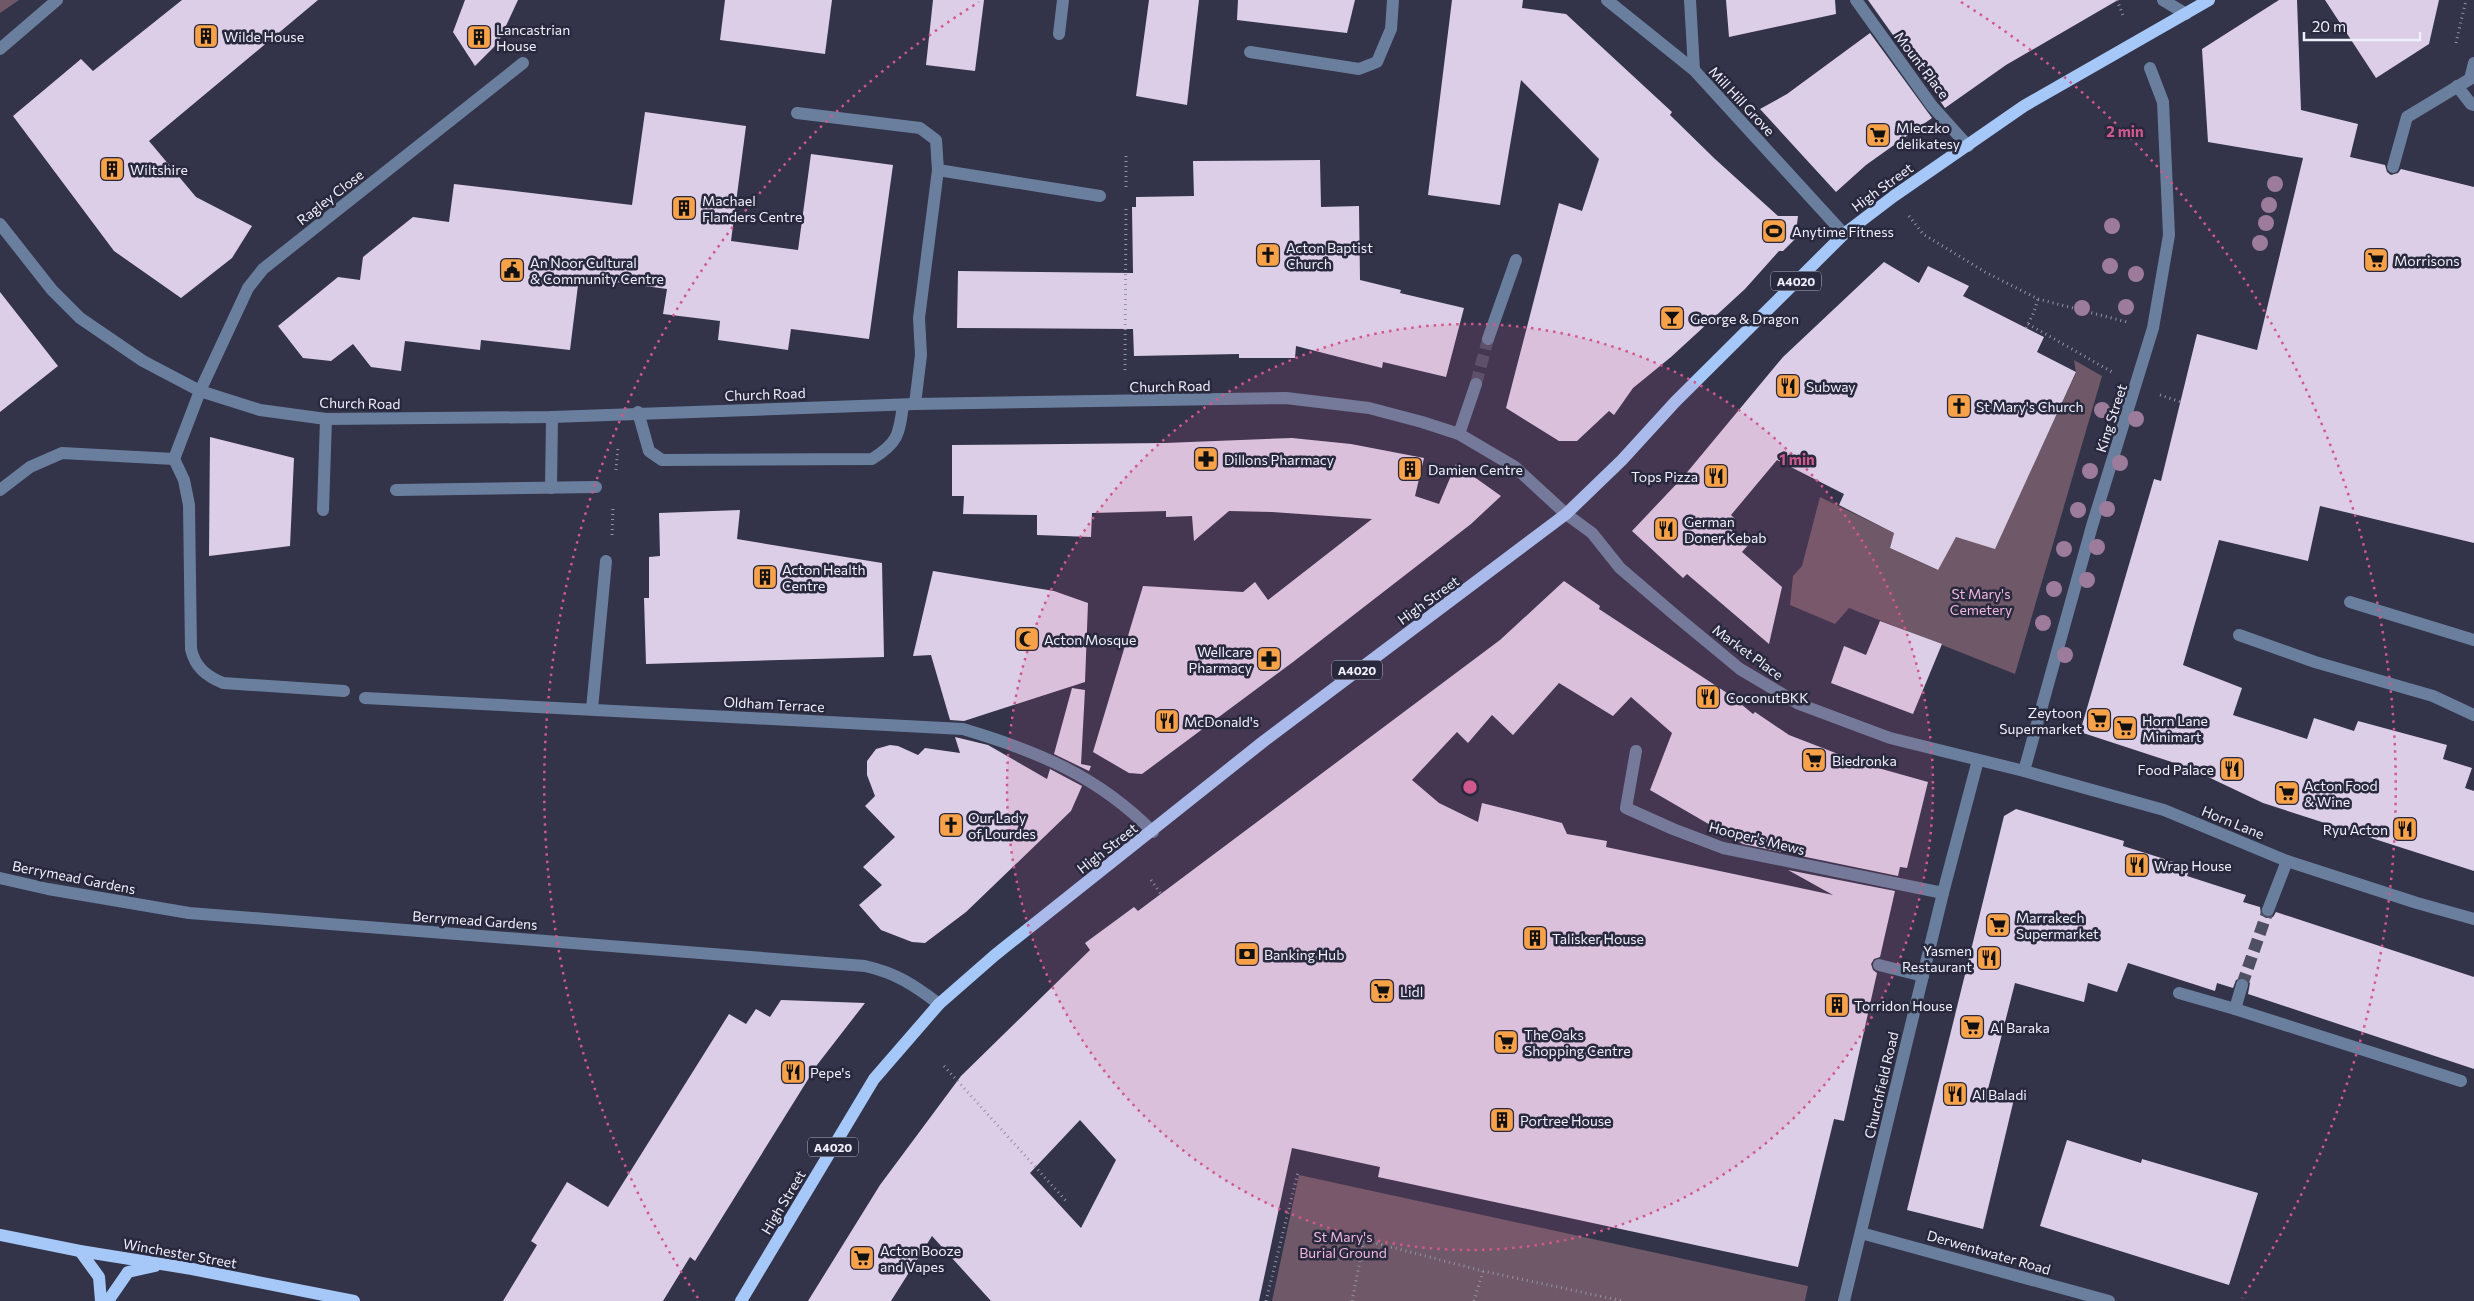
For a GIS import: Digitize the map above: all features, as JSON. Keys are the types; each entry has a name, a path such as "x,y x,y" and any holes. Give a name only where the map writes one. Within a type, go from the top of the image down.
{"main road":[{"name":"High Street","path":"741,1301 874,1079 939,1004 995,955 1264,741 1566,514 1844,234 1894,196 2024,106 2209,0"},
{"name":"Winchester Street","path":"0,1234 80,1252 163,1264 354,1301"},
{"path":"80,1252 99,1278 101,1301"},
{"path":"108,1301 128,1272 163,1264"}],"street":[{"path":"0,49 57,0"},
{"path":"1059,34 1063,0"},
{"path":"1250,52 1359,69 1377,62 1391,29 1393,0"},
{"name":"Mill Hill Grove","path":"1608,0 1694,70 1844,234"},
{"path":"1690,0 1694,70"},
{"name":"Mount Place","path":"1856,0 1932,106 1968,146"},
{"path":"2163,0 2186,14"},
{"name":"Ragley Close","path":"174,459 200,391 248,288 262,269 523,63"},
{"path":"2393,167 2407,118 2470,79 2474,63"},
{"name":"King Street","path":"2024,771 2092,526 2154,328 2169,235 2163,102 2150,68"},
{"path":"2457,86 2471,104 2474,105"},
{"path":"638,412 649,451 662,460 872,459 891,447 909,405 921,355 919,318 938,170 936,140 920,128 797,113"},
{"path":"938,170 1100,196"},
{"name":"Church Road","path":"0,224 52,290 80,318 143,361 200,391 260,410 326,419 552,417 638,412 1286,398 1369,408 1458,434 1515,467 1566,514"},
{"path":"1488,339 1516,260"},
{"path":"1458,434 1476,384"},
{"path":"551,488 552,417"},
{"path":"323,510 326,419"},
{"path":"0,490 30,468 62,453 174,459 184,480 189,505 191,649 194,663 210,678 223,683 344,691"},
{"path":"396,490 596,487"},
{"name":"Market Place","path":"1566,514 1592,533 1620,568 1662,604 1740,669 1775,691 1799,704 1890,738 1978,760"},
{"path":"592,709 606,561"},
{"path":"2350,602 2474,640"},
{"path":"2239,635 2315,662 2433,696 2474,715"},
{"name":"Oldham Terrace","path":"365,698 963,729 1009,743 1061,764 1091,780 1132,811 1152,832"},
{"name":"Hooper's Mews","path":"1636,751 1626,808 1634,812 1723,848 1943,893"},
{"name":"Horn Lane","path":"1978,760 2164,810 2287,861 2417,903 2474,919"},
{"name":"Churchfield Road","path":"1844,1301 1943,893 1978,760"},
{"path":"2268,910 2287,861"},
{"name":"Berrymead Gardens","path":"0,878 48,889 189,913 865,966 890,972 915,986 939,1004"},
{"path":"1879,965 1923,976"},
{"path":"2235,1009 2242,985"},
{"path":"2179,993 2460,1081"},
{"name":"Derwentwater Road","path":"1861,1232 2109,1301"}],"path":[{"path":"2117,0 2122,13"},
{"path":"1126,152 1126,192"},
{"path":"1894,196 1924,234 1985,272 2038,299 2154,328"},
{"path":"1125,370 1126,202"},
{"path":"2038,299 2027,326 2137,385"},
{"path":"615,473 618,444"},
{"path":"613,502 613,529"},
{"path":"1151,880 1161,894"},
{"path":"944,1066 1068,1202"},
{"path":"1266,1301 1298,1172"},
{"path":"1352,1301 1364,1240 1483,1271 1623,1301"},
{"path":"1474,1301 1483,1271"}],"green space":[{"path":"0,0 19,0 0,13"},
{"name":"St Mary's Cemetery","path":"2074,360 2102,376 2015,674 1849,608 1835,624 1790,605 1793,576 1802,566 1820,497 1894,533 1890,548 1937,570 1956,537 1995,548 2076,373"},
{"name":"St Mary's Burial Ground","path":"1299,1175 1808,1286 1805,1301 1272,1301"}],"building":[{"name":"Wiltshire","path":"182,0 318,0 149,141 196,197 252,226 232,258 181,298 114,251 13,116 81,59 93,71"},
{"name":"Lancastrian House","path":"465,0 518,0 498,43 475,66 453,32"},
{"path":"725,0 832,0 825,54 720,40"},
{"path":"933,0 984,0 975,71 926,65"},
{"path":"1149,0 1199,0 1187,105 1136,96"},
{"path":"1238,0 1355,0 1347,33 1237,20"},
{"path":"1452,0 1523,0 1522,8 1566,14 1672,112 1670,115 1715,159 1778,216 1798,216 1795,239 1783,251 1779,251 1745,289 1671,357 1633,388 1614,415 1609,411 1577,441 1559,441 1506,408 1559,203 1582,211 1599,159 1521,80 1500,205 1428,195"},
{"path":"1726,0 1835,0 1836,14 1729,37"},
{"path":"1868,0 2118,0 2006,65 1945,108"},
{"path":"2279,0 2297,0 2301,110 2358,124 2350,157 2385,165 2387,172 2391,175 2398,173 2401,169 2474,187 2474,543 2320,506 2308,561 2219,540 2183,665 2242,688 2233,715 2307,739 2314,718 2354,731 2358,721 2447,745 2443,759 2472,768 2465,788 2474,791 2474,871 2263,803 2187,767 2080,732 2154,479 2161,481 2197,334 2257,350 2303,158 2208,142 2202,49"},
{"path":"2325,0 2439,0 2429,44 2376,78"},
{"path":"1870,33 1932,118 1866,165 1836,192 1760,109 1787,94"},
{"path":"645,112 746,126 731,241 798,250 811,154 893,165 869,339 791,329 788,350 718,340 720,321 663,314 667,289 579,277 570,350 481,340 480,350 405,341 401,371 371,367 353,344 331,361 303,358 278,326 338,277 360,280 363,257 413,217 449,222 454,184 632,205"},
{"path":"1320,160 1321,207 1359,206 1360,280 1401,290 1400,293 1464,308 1446,377 1383,362 1382,368 1296,346 1295,358 1239,358 1239,354 1134,356 1133,329 957,328 958,271 1133,273 1132,207 1136,207 1136,197 1194,196 1193,161"},
{"path":"1884,262 1919,283 1928,266 1969,286 1963,296 2044,337 2037,352 2076,372 1995,549 1956,537 1938,570 1890,548 1894,533 1839,505 1844,494 1777,460 1731,515 1735,519 1728,527 1749,544 1742,552 1782,587 1769,644 1687,574 1683,578 1632,531 1684,476 1783,357"},
{"path":"0,292 58,366 0,412"},
{"path":"210,437 294,458 290,546 209,556"},
{"path":"1292,438 1351,444 1424,458 1415,496 1439,504 1456,464 1501,496 1471,524 1293,662 1142,774 1129,773 1093,752 1143,586 1243,592 1255,582 1268,600 1372,519 1229,511 1194,541 1192,516 1166,517 1166,511 1092,513 1091,537 1037,535 1037,515 963,514 964,496 952,496 952,445 1165,443"},
{"name":"Acton Health Centre","path":"740,510 737,539 882,563 884,657 646,664 644,598 649,598 649,557 660,556 659,513"},
{"name":"Acton Mosque","path":"933,571 1054,591 1088,603 1085,682 964,721 950,720 931,655 913,656"},
{"name":"The Oaks Shopping Centre","path":"1564,581 1600,606 1599,609 1730,695 1753,714 1755,712 1789,735 1864,764 1928,782 1907,868 1900,867 1898,876 1743,844 1650,790 1672,733 1631,697 1613,716 1559,683 1513,735 1492,715 1468,743 1457,732 1412,780 1439,803 1478,822 1482,803 1562,823 1567,834 1607,841 1606,847 1833,895 1788,870 1895,891 1880,957 1874,959 1871,964 1873,970 1877,973 1844,1121 1834,1119 1798,1267 1378,1177 1380,1167 1292,1148 1259,1301 991,1301 932,1236 891,1301 808,1301 880,1185 961,1076 1090,950 1085,943 1134,907 1138,911 1500,640","holes":["1080,1120 1116,1160 1081,1228 1030,1173"]},
{"path":"1880,621 1942,644 1913,714 1831,683 1844,646 1866,655"},
{"path":"1072,688 1085,690 1081,764 1091,766 1089,771 1054,754"},
{"path":"955,737 988,745 1047,779 1050,769 1082,786 1071,811 966,912 925,943 912,942 881,930 859,905 882,885 863,867 895,837 865,806 875,796 867,775 867,761 876,749 890,745 898,746 918,755 925,748 960,753"},
{"path":"2016,809 2124,841 2123,846 2190,867 2187,876 2246,895 2243,902 2260,907 2261,915 2266,918 2273,917 2276,912 2474,977 2474,1069 2248,994 2250,983 2244,977 2236,980 2233,988 2217,983 2215,991 2128,963 2117,992 2088,983 2084,1002 2015,983 1987,1093 2014,1099 1983,1229 1907,1210 2004,816"},
{"path":"781,1000 865,1003 817,1065 695,1261 690,1257 663,1301 503,1301 537,1245 531,1241 567,1182 608,1207 729,1014 746,1024 756,1009 770,1017"},
{"path":"2067,1140 2141,1163 2142,1159 2258,1193 2229,1285 2040,1226"}],"tunnel":[{"path":"1476,384 1488,339"},
{"path":"2242,985 2268,910"}],"place":[{"name":"Wilde House","path":"206,36"},
{"name":"Lancastrian House","path":"479,37"},
{"name":"Mleczko delikatesy","path":"1878,135"},
{"name":"Wiltshire","path":"112,169"},
{"name":"Machael Flanders Centre","path":"684,208"},
{"name":"Anytime Fitness","path":"1774,231"},
{"name":"Acton Baptist Church","path":"1268,255"},
{"name":"Morrisons","path":"2376,260"},
{"name":"An Noor Cultural & Community Centre","path":"512,270"},
{"name":"George & Dragon","path":"1672,318"},
{"name":"Subway","path":"1788,386"},
{"name":"St Mary's Church","path":"1959,406"},
{"name":"Dillons Pharmacy","path":"1206,459"},
{"name":"Damien Centre","path":"1410,469"},
{"name":"Tops Pizza","path":"1716,476"},
{"name":"German Doner Kebab","path":"1666,529"},
{"name":"Acton Health Centre","path":"765,577"},
{"name":"Acton Mosque","path":"1027,639"},
{"name":"Wellcare Pharmacy","path":"1269,659"},
{"name":"CoconutBKK","path":"1708,697"},
{"name":"Zeytoon Supermarket","path":"2099,720"},
{"name":"McDonald's","path":"1167,721"},
{"name":"Horn Lane Minimart","path":"2125,728"},
{"name":"Biedronka","path":"1814,760"},
{"name":"Food Palace","path":"2232,769"},
{"name":"Acton Food & Wine","path":"2287,793"},
{"name":"Our Lady of Lourdes","path":"951,825"},
{"name":"Ryu Acton","path":"2405,829"},
{"name":"Wrap House","path":"2137,865"},
{"name":"Marrakech Supermarket","path":"1998,925"},
{"name":"Talisker House","path":"1535,938"},
{"name":"Banking Hub","path":"1247,954"},
{"name":"Yasmen Restaurant","path":"1989,958"},
{"name":"Lidl","path":"1382,991"},
{"name":"Torridon House","path":"1837,1005"},
{"name":"Al Baraka","path":"1972,1027"},
{"name":"The Oaks Shopping Centre","path":"1506,1042"},
{"name":"Pepe's","path":"793,1072"},
{"name":"Al Baladi","path":"1955,1094"},
{"name":"Portree House","path":"1502,1120"},
{"name":"Acton Booze and Vapes","path":"862,1258"}]}
